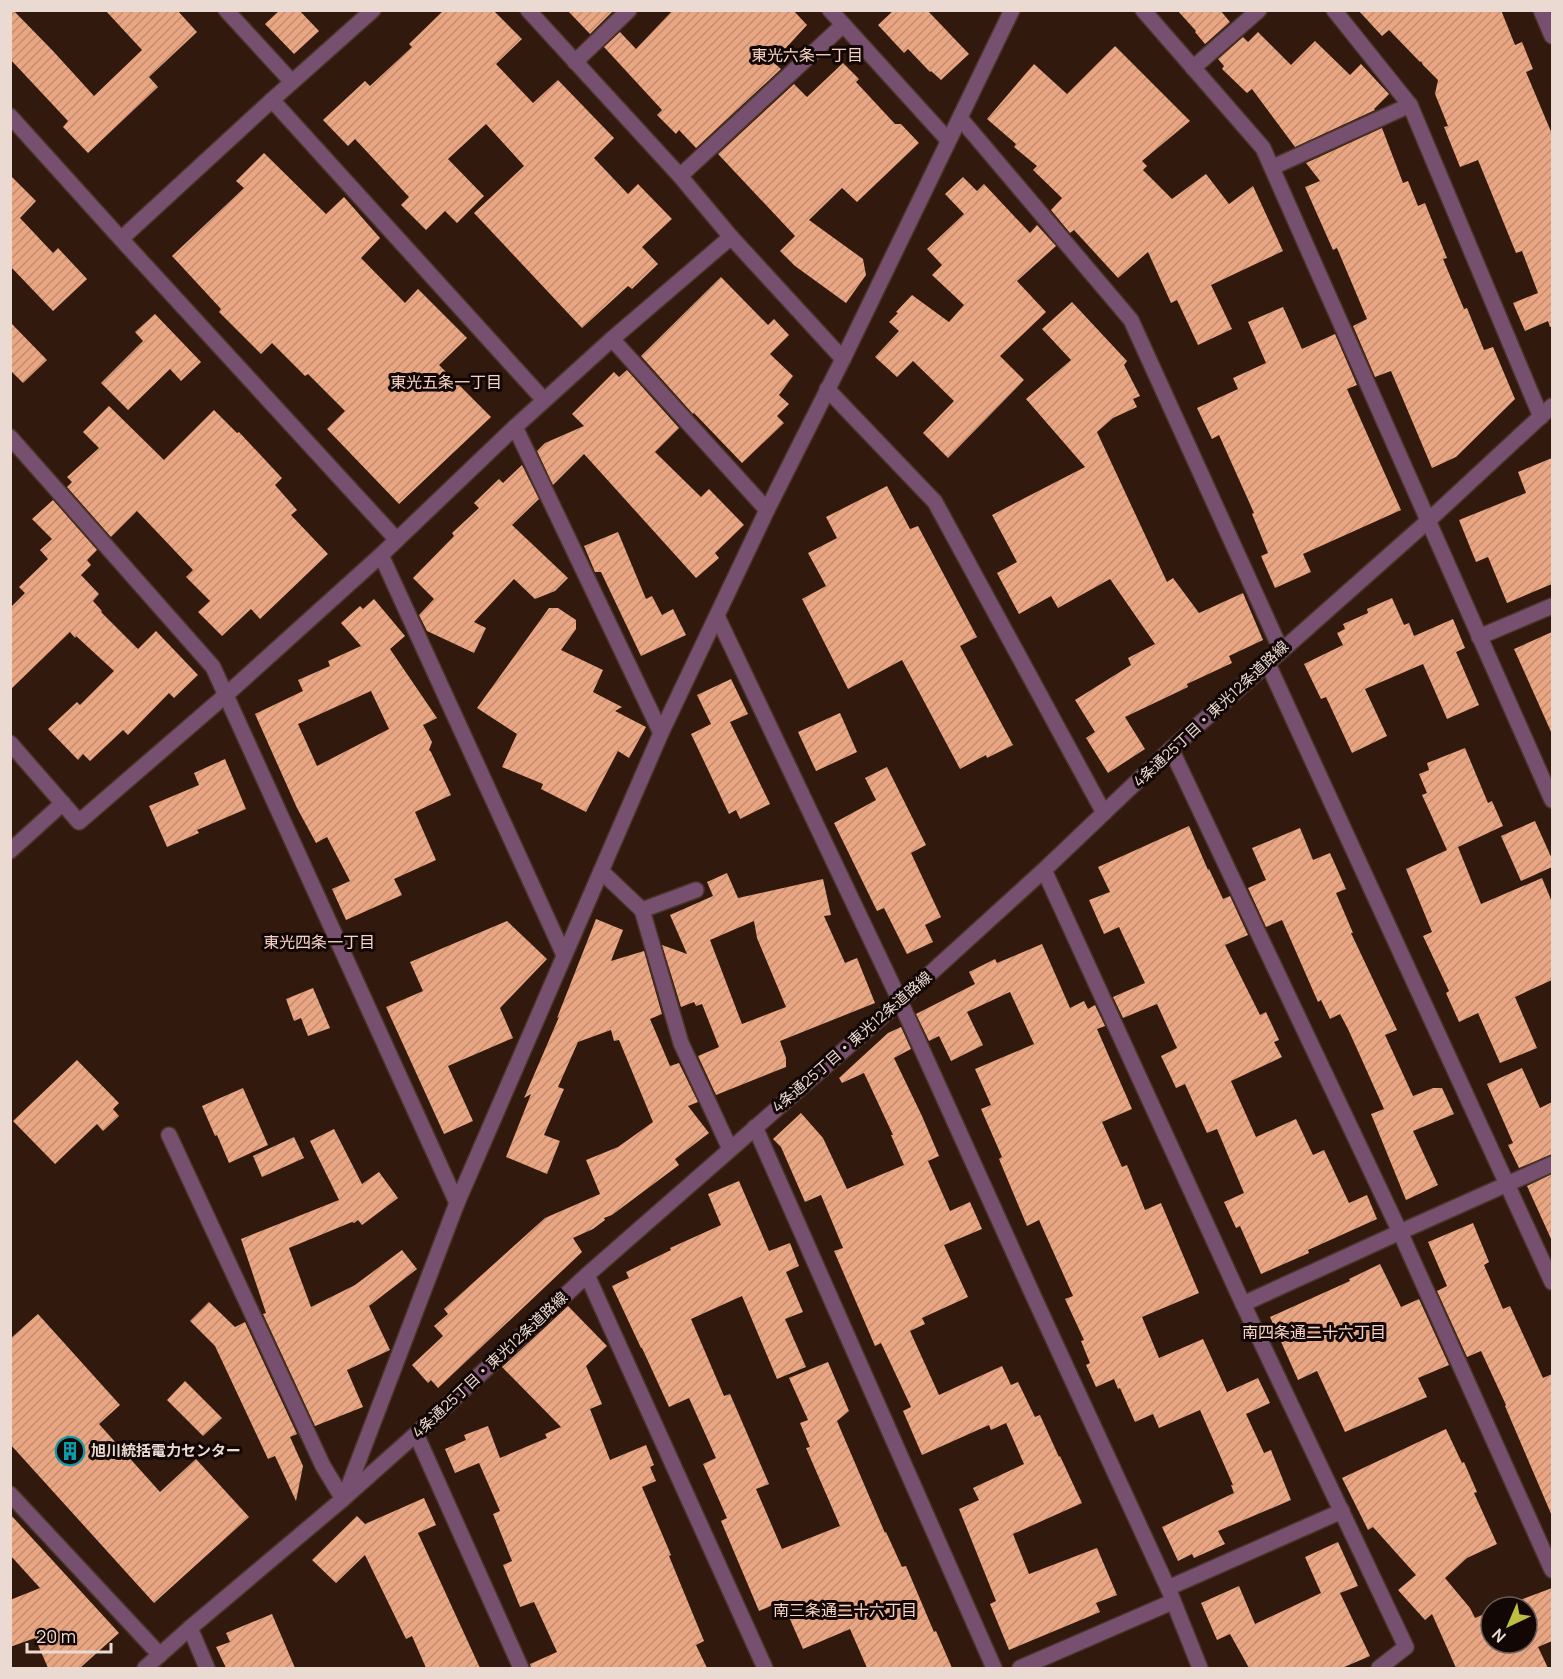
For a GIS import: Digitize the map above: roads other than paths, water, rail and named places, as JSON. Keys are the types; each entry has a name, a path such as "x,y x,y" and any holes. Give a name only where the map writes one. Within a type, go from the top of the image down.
{"street":[{"path":"225,10 292,82"},
{"path":"121,239 373,10"},
{"path":"528,10 843,359"},
{"path":"575,62 629,10"},
{"path":"830,10 948,140"},
{"path":"343,1498 457,1203 661,734 767,510 843,359 1012,10"},
{"path":"1143,10 1263,148 1273,167 1552,800"},
{"path":"1193,68 1259,10"},
{"path":"1335,10 1410,105 1547,412"},
{"path":"1541,10 1552,36"},
{"path":"680,177 843,25"},
{"path":"272,100 544,400"},
{"path":"1273,167 1410,105"},
{"path":"10,116 397,540"},
{"path":"960,118 1131,320 1281,650"},
{"path":"10,743 79,822 227,694 381,555 544,400 731,237"},
{"path":"612,339 767,510"},
{"path":"827,389 935,502 1104,813"},
{"name":"4条通25丁目・東光12条道路線","path":"145,1668 416,1434 587,1275 900,1001 1044,870 1171,748 1429,520 1547,412"},
{"path":"515,427 661,734"},
{"path":"10,437 213,666 457,1203"},
{"path":"381,555 564,955"},
{"path":"1479,637 1552,606"},
{"path":"717,616 900,1001 1170,1595 1200,1668"},
{"path":"1267,662 1552,1282"},
{"path":"1171,748 1400,1232 1552,1570"},
{"path":"10,850 63,803"},
{"path":"1044,870 1243,1304 1406,1647 1379,1668"},
{"path":"601,871 642,910 681,1043 730,1149"},
{"path":"642,910 696,890"},
{"path":"755,1127 994,1668"},
{"path":"169,1135 323,1466 343,1498"},
{"path":"1243,1304 1552,1164"},
{"path":"587,1275 765,1668"},
{"path":"416,1434 521,1668"},
{"path":"10,1494 160,1655"},
{"path":"1020,1668 1342,1511"},
{"path":"190,1628 207,1668"}],"place":[{"name":"旭川統括電力センター","path":"70,1451"}],"district":[{"name":"東光六条一丁目","path":"807,55"},
{"name":"東光五条一丁目","path":"446,382"},
{"name":"東光四条一丁目","path":"319,942"},
{"name":"南四条通二十六丁目","path":"1314,1332"},
{"name":"南三条通二十六丁目","path":"845,1610"}]}
